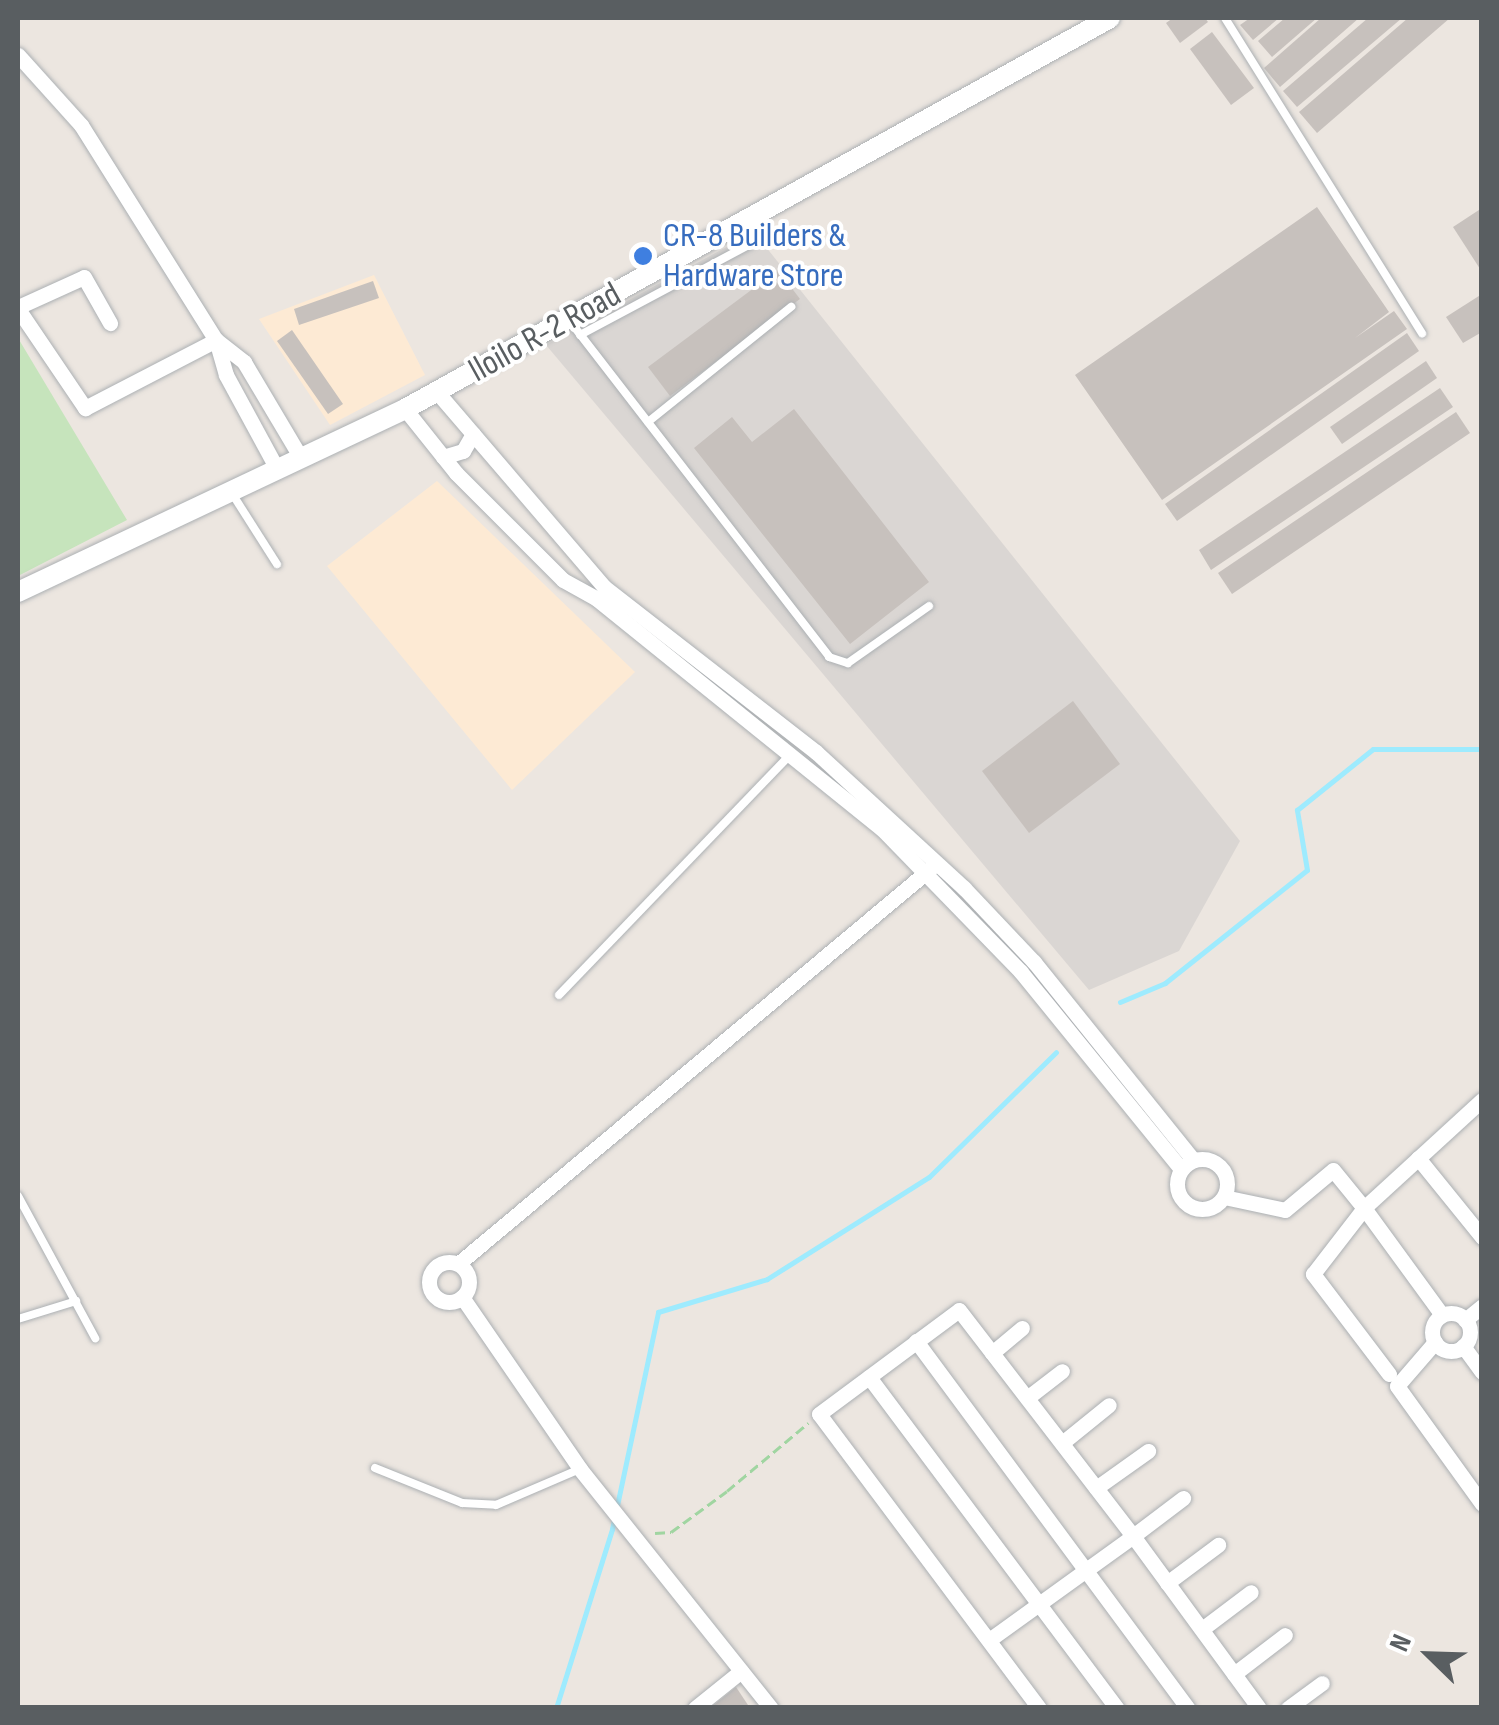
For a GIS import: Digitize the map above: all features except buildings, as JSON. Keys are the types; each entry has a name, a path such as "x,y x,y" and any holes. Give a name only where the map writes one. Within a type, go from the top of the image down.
{"main road":[{"name":"Iloilo R-2 Road","path":"18,592 575,327 741,224 1110,18"}],"street":[{"path":"18,55 82,125 216,340 226,375 277,470"},
{"path":"110,323 84,278 18,308 85,408 216,340"},
{"path":"216,340 244,362 301,458"},
{"path":"437,392 512,483 586,557 604,587 652,633 888,824 957,893 1028,967 1187,1165 1224,1172 1224,1196 1212,1208 1188,1206 1178,1193 1187,1165"},
{"path":"405,409 443,458 563,580 652,633"},
{"path":"443,458 463,451 472,434"},
{"path":"487,505 512,483"},
{"path":"563,580 586,557"},
{"path":"734,696 805,756"},
{"path":"462,1297 439,1300 428,1280 438,1264 459,1264 931,867"},
{"path":"1389,1374 1313,1274 1364,1208 1482,1100"},
{"path":"1418,1158 1482,1237"},
{"path":"1224,1196 1285,1210 1333,1170 1442,1315 1465,1320"},
{"path":"1467,1218 1482,1205"},
{"path":"459,1264 470,1282 462,1297"},
{"path":"462,1297 599,1494 772,1708"},
{"path":"1482,1306 1465,1320 1463,1346 1482,1372"},
{"path":"1039,1708 819,1414 959,1310 1259,1708"},
{"path":"1442,1315 1435,1342 1397,1386 1482,1504"},
{"path":"992,1353 1022,1328"},
{"path":"916,1341 1188,1708"},
{"path":"1435,1342 1445,1350 1463,1346"},
{"path":"1027,1398 1062,1371"},
{"path":"868,1376 1117,1708"},
{"path":"1062,1443 1109,1404"},
{"path":"1096,1488 1148,1451"},
{"path":"989,1640 1183,1498"},
{"path":"1167,1582 1218,1545"},
{"path":"1202,1630 1251,1592"},
{"path":"1234,1674 1285,1635"},
{"path":"695,1708 741,1670"},
{"path":"1288,1708 1322,1683"}],"lane":[{"path":"1225,18 1422,334"},
{"path":"648,422 791,307"},
{"path":"575,327 829,657 848,663 929,606"},
{"path":"230,491 278,564"},
{"path":"558,995 805,756"},
{"path":"18,1196 95,1338"},
{"path":"18,1319 76,1300"},
{"path":"375,1468 462,1503 496,1504 580,1468"}],"path":[{"path":"632,1537 671,1532 819,1414"}],"shaded area":[{"path":"754,232 1240,841 1179,951 1089,990 546,345"},
{"path":"374,275 425,375 330,425 259,319"},
{"path":"437,481 635,672 512,790 327,566"}],"green space":[{"path":"18,338 127,520 18,576"}],"waterway":[{"path":"1120,1002 1165,983 1307,870 1297,810 1373,749 1482,749"},
{"path":"556,1708 612,1529 658,1312 767,1279 929,1177 1056,1052"}],"place":[{"name":"CR-8 Builders & Hardware Store","path":"643,256"}]}
